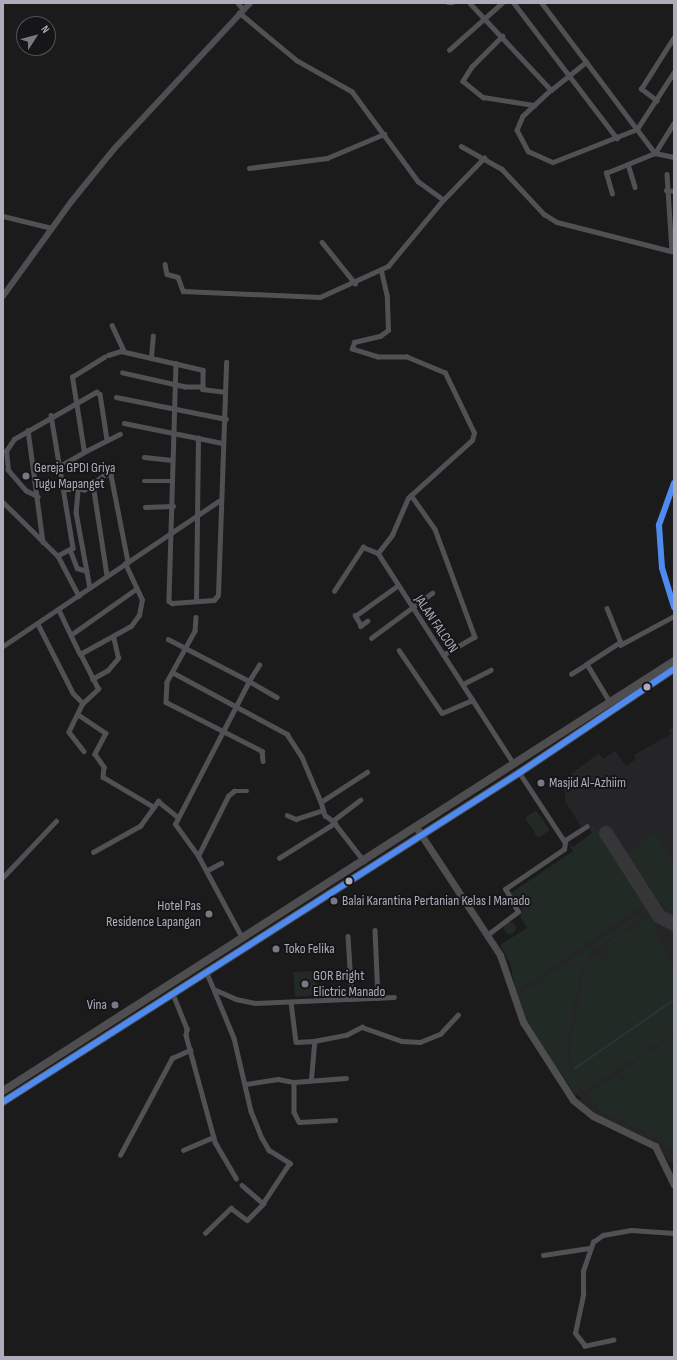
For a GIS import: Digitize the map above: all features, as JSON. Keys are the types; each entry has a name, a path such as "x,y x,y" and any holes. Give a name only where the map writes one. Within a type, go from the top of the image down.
{"highway":[{"path":"3,1091 364,862 674,661"},
{"path":"3,1102 422,836 674,669"},
{"path":"323,887 328,895"},
{"path":"148,999 153,1007"}],"main road":[{"path":"3,296 52,228 114,149 249,3"},
{"path":"416,827 487,935 505,966 523,1022 574,1100 593,1116 655,1146 674,1185"}],"street":[{"path":"238,3 241,11 297,61 352,92 418,182 443,200"},
{"path":"448,3 453,3"},
{"path":"470,3 551,90"},
{"path":"449,50 502,3"},
{"path":"514,3 617,138"},
{"path":"542,3 655,153"},
{"path":"502,36 472,66 463,81 483,97 534,105"},
{"path":"657,101 641,89 674,37"},
{"path":"586,62 534,105 519,122 517,134 525,147 540,158 560,160 637,129 672,81 674,72"},
{"path":"655,153 674,122"},
{"path":"249,168 327,158 384,134"},
{"path":"461,146 502,169 544,214 557,222 673,251 666,190 667,174"},
{"path":"612,194 605,175 655,153 674,157"},
{"path":"165,264 167,274 178,277 183,292 311,298 380,271 398,256 443,200 484,158"},
{"path":"628,164 635,187"},
{"path":"666,190 674,191"},
{"path":"3,216 52,228"},
{"path":"322,242 355,282"},
{"path":"334,591 363,547 378,553 392,535 411,495 472,440 474,433 445,373 407,357 378,357 352,349 356,341 380,336 388,330 387,297 380,271"},
{"path":"112,325 124,351"},
{"path":"151,358 153,336"},
{"path":"84,452 72,377 106,356 124,351 203,370 202,389"},
{"path":"176,363 172,460 173,534 169,600 196,601 214,600 218,595 219,501 222,443 226,419 226,362"},
{"path":"123,373 176,385 225,392"},
{"path":"8,470 5,448 51,414 96,392 100,394 107,440"},
{"path":"116,397 226,419"},
{"path":"51,414 60,466 66,490 71,552 77,568"},
{"path":"124,422 222,443"},
{"path":"28,430 43,542"},
{"path":"60,466 120,434"},
{"path":"196,601 195,519 198,438"},
{"path":"144,457 172,460"},
{"path":"3,467 8,470 22,487 38,497"},
{"path":"66,490 78,491 93,484 106,474 111,475 126,563 142,600 139,615 131,626 80,654"},
{"path":"144,482 173,481"},
{"path":"93,484 107,575"},
{"path":"674,484 658,525 662,568 672,594 674,606"},
{"path":"78,491 76,512 90,588"},
{"path":"411,495 435,528 475,638 444,655"},
{"path":"3,646 59,610 107,575 173,534 219,501"},
{"path":"3,502 58,556 68,569 79,596"},
{"path":"145,507 173,506"},
{"path":"58,556 71,552"},
{"name":"JALAN FALCON","path":"378,553 397,586 463,684 514,765"},
{"path":"68,569 77,568 87,571"},
{"path":"368,621 361,626 355,616 397,586"},
{"path":"72,634 136,589"},
{"path":"370,638 412,609 432,593"},
{"path":"607,608 620,645"},
{"path":"59,610 72,634 98,692 83,704 79,715 69,732 84,751"},
{"path":"571,674 620,645 674,616"},
{"path":"196,617 195,631 172,672 165,690 166,702 262,751 263,761"},
{"path":"38,624 73,694 83,704"},
{"path":"92,680 108,670 118,658 113,636"},
{"path":"168,639 277,697"},
{"path":"399,650 442,713 472,700"},
{"path":"587,664 610,702"},
{"path":"242,938 198,856 176,830 178,817 236,705 259,665"},
{"path":"463,684 491,670"},
{"path":"172,672 236,705 287,734 302,757 323,810 334,822 364,862"},
{"path":"79,715 106,733 95,754 104,767 103,777 154,807"},
{"path":"321,802 367,772"},
{"path":"487,935 518,912 505,889 564,849 564,840 519,773"},
{"path":"198,856 228,796 234,791 247,792"},
{"path":"279,858 334,822 361,800"},
{"path":"93,852 140,826 158,801 178,817"},
{"path":"287,815 296,819 323,810"},
{"path":"3,877 56,821"},
{"path":"564,840 587,826"},
{"path":"206,871 221,863"},
{"path":"375,930 378,998"},
{"path":"348,936 352,999"},
{"path":"205,1233 231,1208 247,1220 263,1204 290,1163 265,1144 251,1111 246,1084 216,990 207,972"},
{"path":"216,990 243,1002 291,1002 394,997"},
{"path":"173,994 187,1029 190,1050 213,1137 236,1178"},
{"path":"291,1002 296,1042 314,1041 362,1027 402,1041 420,1042 440,1034 458,1015"},
{"path":"311,1079 314,1041"},
{"path":"120,1155 172,1058 190,1050"},
{"path":"246,1084 278,1079 294,1082 311,1079 346,1078"},
{"path":"294,1082 294,1112 299,1122 335,1120"},
{"path":"183,1150 213,1137"},
{"path":"242,1186 263,1204"},
{"path":"614,1340 585,1346 575,1333 583,1294 583,1270 590,1248 599,1237 612,1232 674,1233"},
{"path":"542,1255 590,1248"}],"shaded area":[{"path":"674,727 674,1163 669,1162 654,1142 591,1112 579,1101 581,1099 555,1065 517,997 514,981 593,834 588,823 581,827 565,801 565,791 559,783 599,753 603,759 615,751 626,766 636,759 634,755 671,734 668,730"},
{"path":"536,810 550,830 538,838 525,818"},
{"path":"593,825 648,908 644,915 592,951 581,971 567,1046 568,1065 579,1087 576,1096 521,1013 517,997 643,911 640,907 516,992 510,963 500,945 527,928 520,917 523,911 511,893 573,851 568,843 573,847 592,833 589,828"},
{"path":"654,833 674,863 674,915 671,917 626,854"},
{"path":"652,915 656,921 654,929 674,969 674,1032 584,1091 572,1071 569,1054 585,967 594,954 599,962 611,954 606,946 608,942"},
{"path":"508,922 512,922 516,928 512,934 508,934 504,930 504,926"},
{"name":"GOR Bright Elictric Manado","path":"315,971 317,995 295,997 293,972"},
{"path":"674,1035 674,1153 656,1137 599,1109 587,1094 618,1074 622,1085 627,1081 620,1072"}],"waterway":[{"path":"574,1069 674,1000"}],"taxiway":[{"path":"606,833 659,916 674,924"}],"transit line":[{"path":"674,483 659,525 662,568 674,607"},
{"path":"3,1102 519,773 674,669"}],"place":[{"name":"Gereja GPDI Griya Tugu Mapanget","path":"26,476"},
{"name":"Masjid Al-Azhiim","path":"541,783"},
{"name":"Balai Karantina Pertanian Kelas I Manado","path":"334,901"},
{"name":"Hotel Pas Residence Lapangan","path":"209,914"},
{"name":"Toko Felika","path":"276,949"},
{"name":"GOR Bright Elictric Manado","path":"305,984"},
{"name":"Vina","path":"115,1005"}]}
